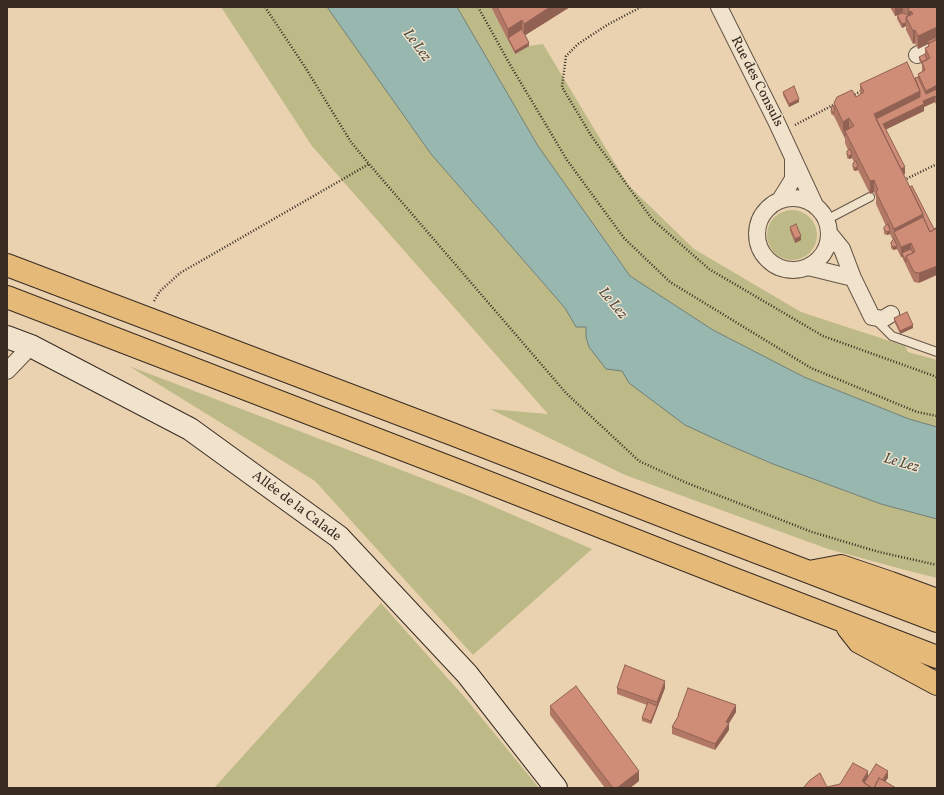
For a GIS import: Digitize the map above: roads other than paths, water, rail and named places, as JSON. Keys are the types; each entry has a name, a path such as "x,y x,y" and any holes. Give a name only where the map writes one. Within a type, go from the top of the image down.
{"main road":[{"path":"7,265 937,621"},
{"path":"7,297 937,657"},
{"path":"809,572 841,566 937,600"},
{"path":"842,620 859,642 937,684"}],"street":[{"name":"Rue des Consuls","path":"719,7 794,157 815,205"},
{"name":"Rue des Consuls","path":"780,200 793,179 794,157"},
{"path":"828,227 828,244 824,253 817,262 808,267 797,270 785,270 774,266 765,258 759,248 756,237 757,225 762,214 770,206 780,200 798,198 804,199 815,205 822,212 828,227 842,249 853,278 872,317 883,319 891,314"},
{"path":"808,267 853,278"},
{"name":"Allée de la Calade","path":"7,337 31,346 190,428 339,537 467,674 556,788"},
{"path":"7,371 31,346"}],"lane":[{"path":"828,227 870,197"},
{"path":"872,317 892,336 937,352"}],"water":[{"name":"Le Lez","path":"327,7 457,7 538,146 630,276 713,330 804,377 909,419 937,427 937,519 881,504 773,464 724,443 685,425 629,383 622,371 606,369 589,347 586,337 586,327 576,327 565,308 431,154"}]}
